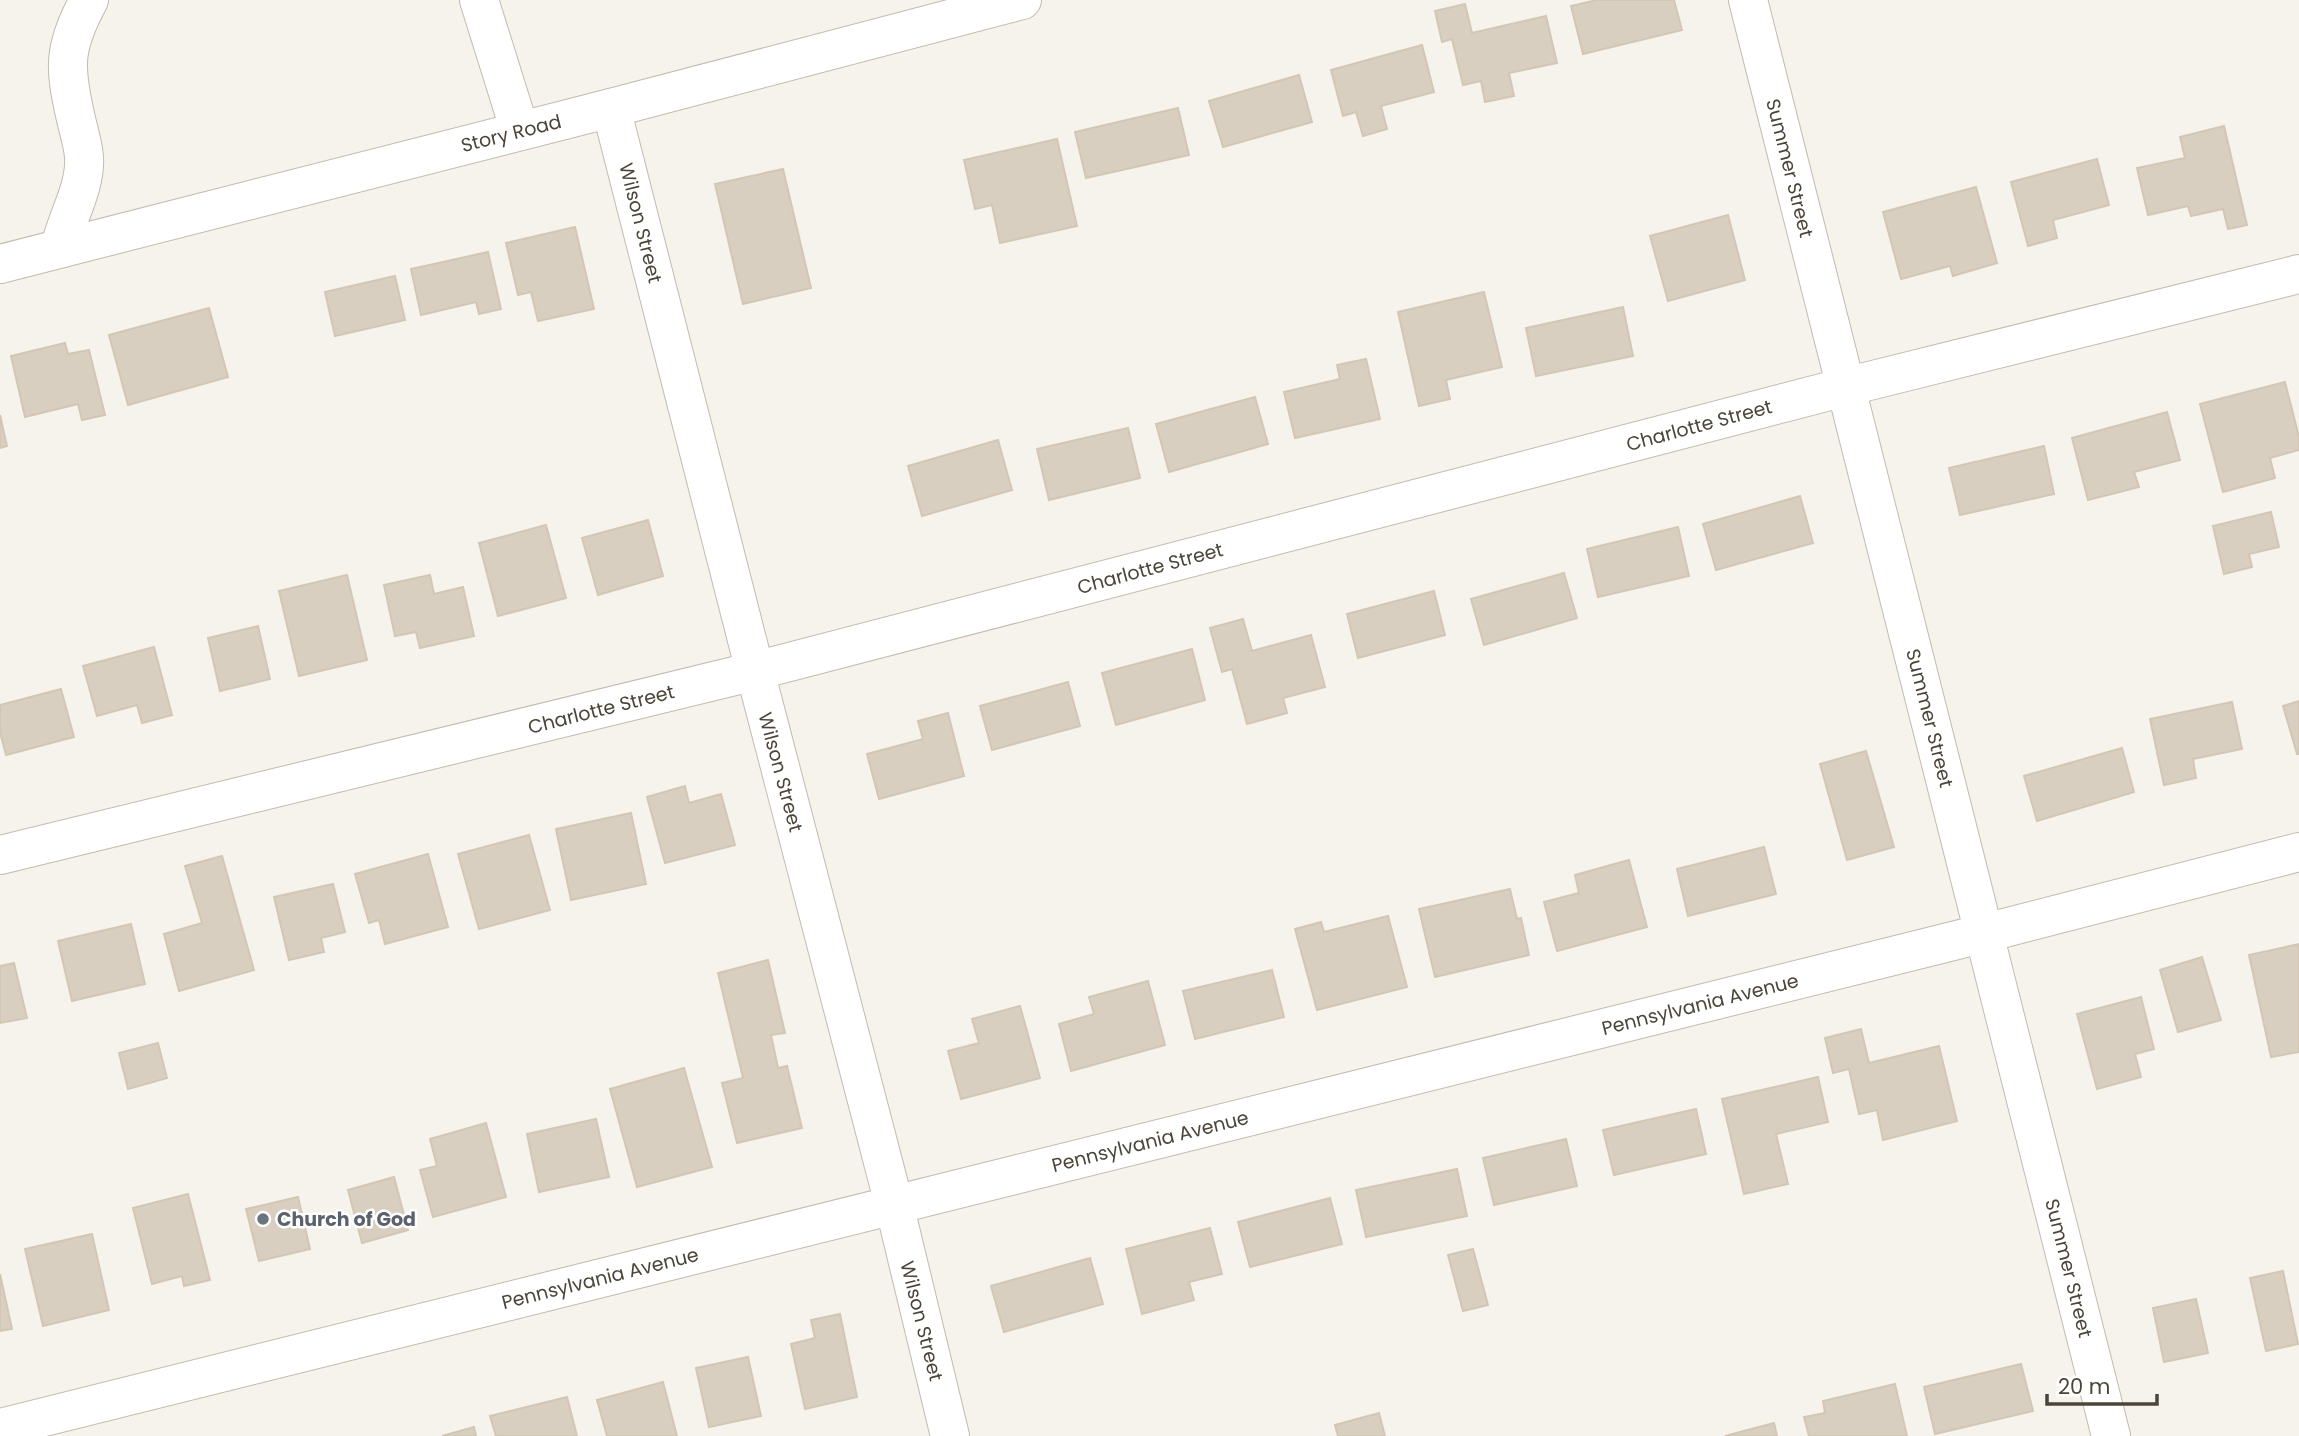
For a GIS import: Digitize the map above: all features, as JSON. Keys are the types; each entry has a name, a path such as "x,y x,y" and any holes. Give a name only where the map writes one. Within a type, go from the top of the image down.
{"street":[{"path":"63,248 62,240 77,194 84,158 67,80 67,55 75,26 89,0"},
{"path":"479,0 520,131"},
{"name":"Story Road","path":"0,264 1022,0"},
{"name":"Summer Street","path":"1748,0 2111,1436"},
{"name":"Wilson Street","path":"611,108 894,1204 950,1436"},
{"name":"Charlotte Street","path":"0,855 755,671 1845,387 2299,274"},
{"name":"Pennsylvania Avenue","path":"0,1428 1985,933 2299,852"}],"building":[{"path":"1597,0 1674,0 1682,30 1583,54 1571,6"},
{"path":"1465,4 1472,33 1546,16 1557,63 1509,73 1514,96 1485,102 1481,81 1463,85 1452,39 1442,42 1435,11"},
{"path":"1422,45 1434,92 1381,106 1387,129 1363,136 1356,112 1343,116 1331,70"},
{"path":"1299,75 1312,122 1223,147 1209,101"},
{"path":"1178,108 1189,155 1086,178 1075,132"},
{"path":"2224,126 2247,225 2228,229 2223,209 2191,216 2188,206 2148,215 2137,168 2185,158 2180,137"},
{"path":"1057,139 1077,226 1000,243 992,205 975,209 964,160"},
{"path":"2097,159 2109,205 2053,220 2057,238 2028,246 2011,182"},
{"path":"783,169 811,288 743,304 715,184"},
{"path":"1976,187 1997,263 1953,276 1950,266 1901,279 1883,212"},
{"path":"1728,215 1745,280 1668,301 1650,236"},
{"path":"575,227 594,309 538,321 531,292 518,295 506,243"},
{"path":"488,252 501,309 479,314 476,302 421,315 411,269"},
{"path":"395,276 405,320 335,336 325,292"},
{"path":"1484,292 1502,367 1446,380 1450,399 1419,406 1398,312"},
{"path":"1623,307 1633,356 1536,376 1526,328"},
{"path":"209,308 228,377 128,405 109,335"},
{"path":"65,343 68,354 89,350 105,415 82,420 78,404 25,417 11,356"},
{"path":"1366,359 1380,419 1295,438 1284,392 1340,379 1337,365"},
{"path":"2285,382 2299,437 2299,450 2270,458 2275,478 2223,492 2200,404"},
{"path":"1255,397 1268,444 1169,472 1156,424"},
{"path":"2167,412 2180,460 2134,472 2139,487 2088,500 2072,438"},
{"path":"0,415 7,446 0,448"},
{"path":"1128,428 1140,478 1049,500 1037,449"},
{"path":"998,440 1012,490 922,516 908,466"},
{"path":"2044,446 2054,494 1960,515 1949,468"},
{"path":"1800,496 1813,543 1716,570 1703,524"},
{"path":"2271,512 2279,547 2249,554 2252,567 2224,574 2213,526"},
{"path":"648,520 663,576 598,595 582,538"},
{"path":"546,525 566,598 498,616 479,543"},
{"path":"1678,527 1689,576 1598,597 1587,549"},
{"path":"1564,573 1577,618 1484,645 1471,599"},
{"path":"347,575 367,660 299,676 279,591"},
{"path":"430,575 434,594 463,587 474,636 420,648 416,632 395,636 384,585"},
{"path":"1434,591 1445,635 1358,658 1347,614"},
{"path":"1243,619 1252,651 1311,635 1325,687 1283,698 1287,713 1247,724 1232,669 1222,672 1210,628"},
{"path":"258,626 270,679 220,691 208,638"},
{"path":"154,647 172,715 142,723 137,705 97,716 83,666"},
{"path":"1192,649 1205,700 1116,725 1102,673"},
{"path":"1068,682 1080,726 992,750 980,706"},
{"path":"61,689 74,737 6,755 0,732 0,705"},
{"path":"2299,701 2299,754 2297,754 2283,706"},
{"path":"2232,702 2242,749 2193,759 2196,778 2164,785 2150,719"},
{"path":"948,713 964,776 879,799 867,754 923,739 918,721"},
{"path":"2122,748 2134,792 2037,821 2024,776"},
{"path":"1866,751 1894,847 1847,860 1820,764"},
{"path":"685,786 689,803 721,794 735,845 665,863 647,797"},
{"path":"631,813 646,884 571,900 556,829"},
{"path":"529,835 550,910 479,929 458,854"},
{"path":"1764,847 1776,894 1688,916 1677,869"},
{"path":"428,854 448,927 385,944 379,920 369,923 355,874"},
{"path":"222,856 254,970 179,991 164,934 202,923 185,866"},
{"path":"1629,860 1647,927 1557,951 1544,902 1579,893 1575,875"},
{"path":"333,884 345,932 321,938 324,952 289,960 274,897"},
{"path":"1510,889 1517,919 1521,918 1529,955 1435,977 1419,909"},
{"path":"1388,916 1407,987 1317,1010 1295,929 1321,922 1324,932"},
{"path":"131,924 145,984 72,1001 58,941"},
{"path":"2299,944 2299,1052 2271,1057 2249,955"},
{"path":"2202,957 2221,1020 2178,1032 2160,970"},
{"path":"768,960 785,1033 771,1035 778,1068 787,1066 802,1128 737,1143 722,1083 743,1078 718,973"},
{"path":"14,963 27,1018 0,1023 0,966"},
{"path":"1272,970 1284,1017 1195,1039 1183,991"},
{"path":"1148,981 1165,1045 1071,1071 1059,1024 1094,1014 1089,997"},
{"path":"2141,997 2154,1049 2135,1054 2141,1077 2097,1089 2077,1014"},
{"path":"1020,1006 1040,1078 961,1099 948,1051 979,1043 972,1019"},
{"path":"1861,1029 1869,1063 1939,1046 1957,1121 1883,1140 1877,1110 1859,1114 1849,1069 1833,1073 1825,1038"},
{"path":"158,1043 167,1078 128,1089 119,1053"},
{"path":"684,1068 712,1167 637,1187 610,1089"},
{"path":"1818,1077 1828,1122 1776,1134 1788,1184 1744,1194 1722,1099"},
{"path":"1696,1109 1706,1154 1614,1175 1603,1130"},
{"path":"596,1119 609,1177 539,1192 527,1134"},
{"path":"486,1123 506,1197 433,1217 420,1170 437,1166 430,1139"},
{"path":"1566,1139 1577,1186 1494,1205 1483,1158"},
{"path":"1457,1169 1467,1216 1366,1237 1356,1190"},
{"path":"394,1177 408,1230 362,1243 348,1190"},
{"path":"188,1194 210,1280 184,1286 182,1276 152,1284 133,1208"},
{"path":"298,1197 310,1249 259,1261 246,1209"},
{"path":"1330,1198 1342,1244 1250,1267 1238,1222"},
{"path":"1210,1228 1222,1274 1189,1282 1194,1300 1142,1314 1126,1249"},
{"path":"92,1234 109,1310 43,1326 25,1249"},
{"path":"1473,1249 1488,1305 1463,1311 1448,1255"},
{"path":"1090,1258 1103,1304 1004,1332 991,1286"},
{"path":"2283,1271 2298,1344 2266,1351 2250,1278"},
{"path":"0,1274 12,1329 0,1331"},
{"path":"2196,1299 2208,1353 2164,1362 2153,1308"},
{"path":"840,1314 857,1397 805,1409 791,1344 815,1338 811,1320"},
{"path":"748,1357 761,1416 709,1427 696,1368"},
{"path":"2021,1364 2033,1411 1935,1434 1924,1387"},
{"path":"663,1382 677,1436 607,1436 597,1400"},
{"path":"1895,1384 1907,1436 1809,1436 1804,1417 1825,1413 1823,1401"},
{"path":"567,1397 577,1436 496,1436 490,1416"},
{"path":"1379,1413 1385,1436 1338,1436 1335,1425"},
{"path":"1774,1423 1777,1436 1725,1436"},
{"path":"474,1427 476,1436 442,1436"}],"place":[{"name":"Church of God","path":"263,1219"}]}
